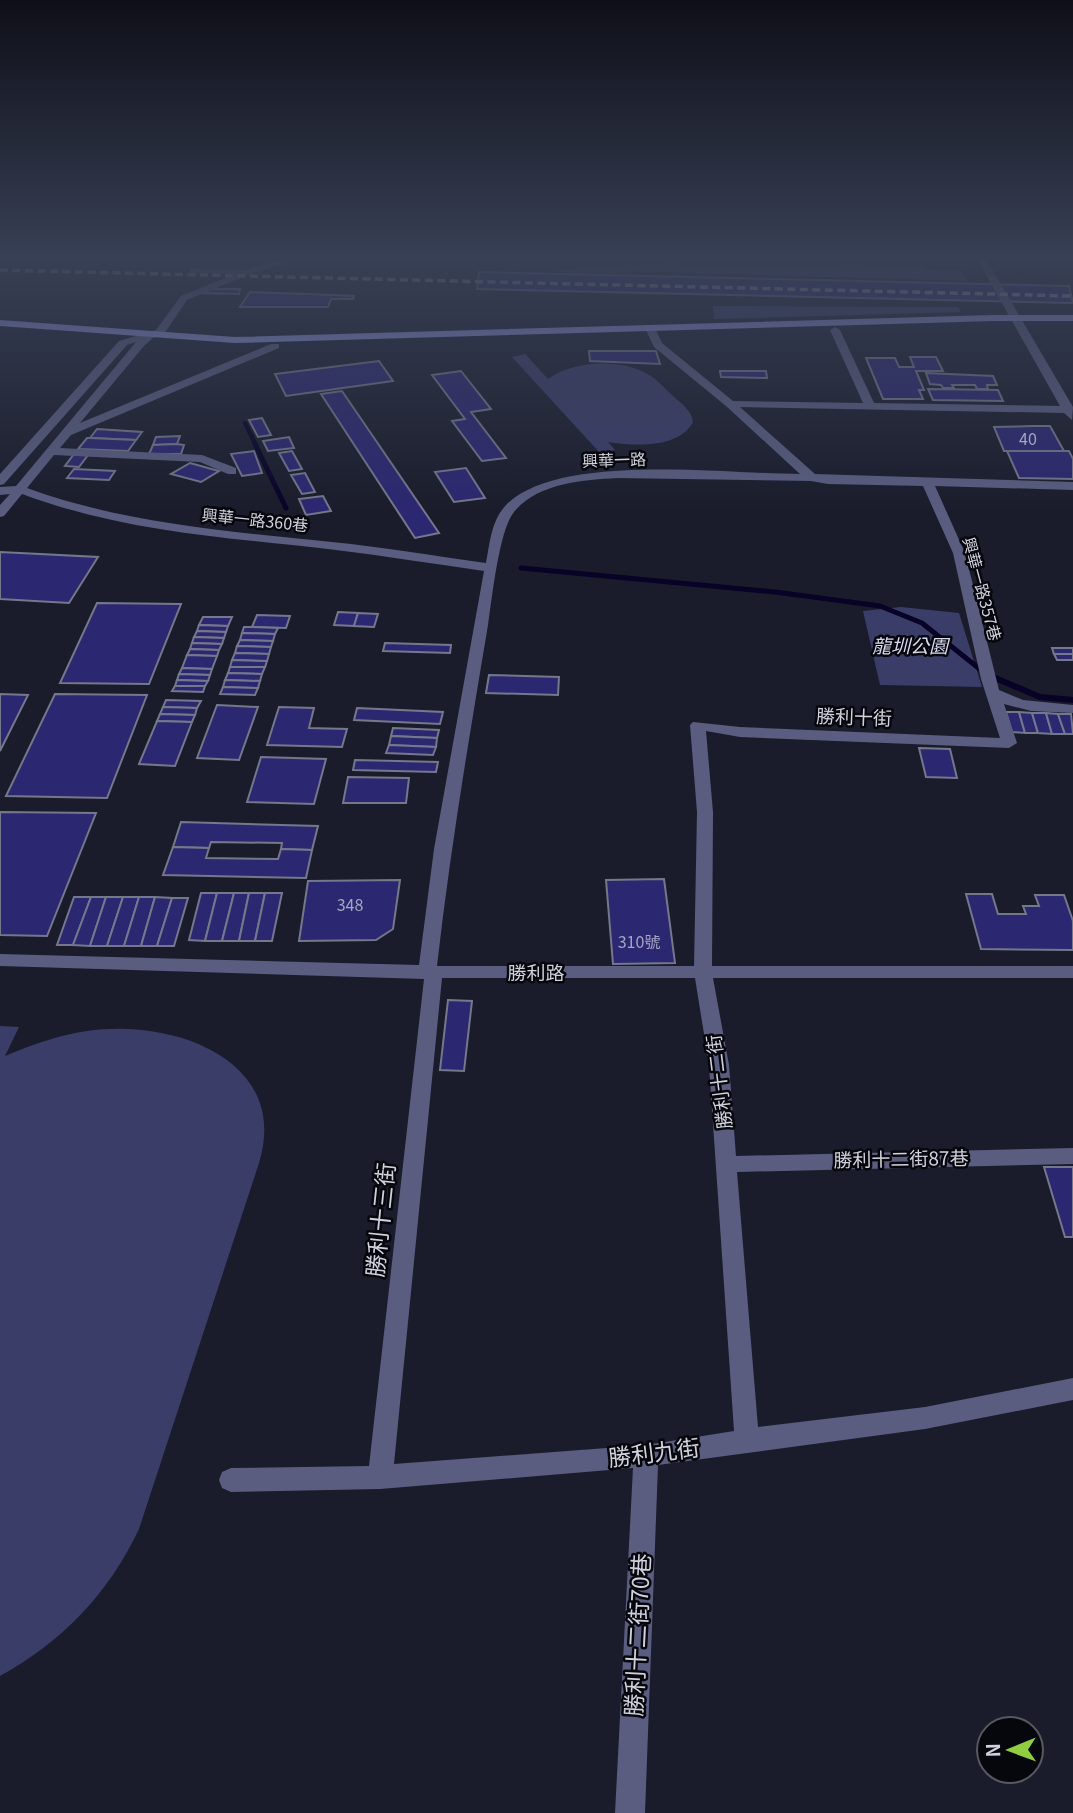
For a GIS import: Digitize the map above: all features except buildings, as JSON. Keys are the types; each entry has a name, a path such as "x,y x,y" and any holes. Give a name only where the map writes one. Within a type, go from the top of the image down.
{"main road":[{"path":"137,344 275,346 340,344"}],"street":[{"path":"0,481 122,344"},
{"path":"0,513 140,344"},
{"path":"658,344 811,477"},
{"path":"841,344 869,405"},
{"path":"1030,344 1071,412"},
{"path":"65,433 275,346"},
{"path":"730,404 869,405 1071,412"},
{"path":"51,451 202,459 232,471"},
{"name":"興華一路","path":"427,972 442,849 491,568 499,527 513,505 566,481 589,476 811,477 828,480 1073,486"},
{"name":"興華一路357巷","path":"927,482 959,553 989,679 1009,743"},
{"path":"0,491 20,489"},
{"name":"興華一路360巷","path":"20,489 55,502 137,523 491,568"},
{"path":"989,679 1007,701 1027,707 1073,709"},
{"name":"勝利十街","path":"698,725 740,732 1009,743"},
{"name":"勝利十二街","path":"698,725 705,812 703,973 719,1065 747,1440"},
{"name":"勝利路","path":"0,960 427,972 1073,972"},
{"name":"勝利十三街","path":"380,1476 433,977 427,972"},
{"name":"勝利十二街87巷","path":"728,1164 1073,1156"},
{"name":"勝利九街","path":"231,1480 380,1476 646,1456 747,1440 926,1418 1073,1389"},
{"name":"勝利十二街70巷","path":"630,1813 646,1456"}],"green space":[{"path":"525,354 548,379 584,365 612,364 638,370 656,380 683,405 691,414 693,422 686,431 667,441 642,445 608,442 615,450 600,453 512,357"},
{"name":"龍圳公園","path":"901,607 959,613 982,687 880,685 863,611"},
{"path":"0,1026 19,1027 5,1056 45,1041 87,1031 153,1031 186,1039 216,1053 241,1072 257,1096 264,1127 259,1163 139,1529 113,1574 82,1614 44,1648 0,1676"}],"waterway":[{"path":"245,423 256,445"},
{"path":"255,444 286,508"},
{"path":"521,568 775,592 880,606 922,623 986,674 998,679"},
{"path":"993,677 1040,697 1073,700"}]}
